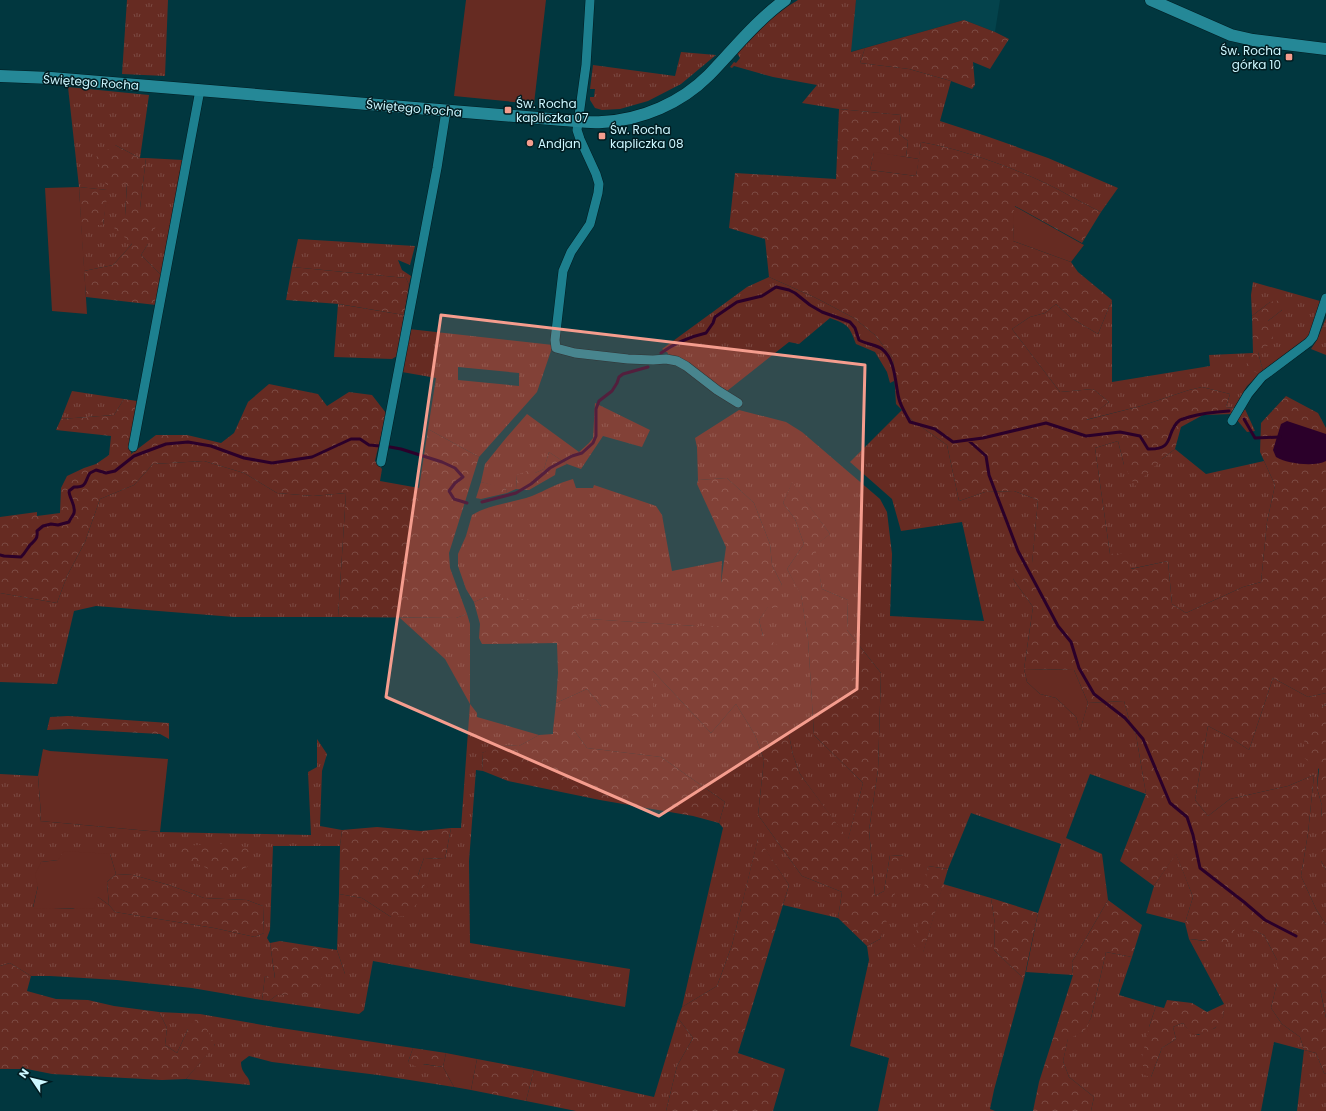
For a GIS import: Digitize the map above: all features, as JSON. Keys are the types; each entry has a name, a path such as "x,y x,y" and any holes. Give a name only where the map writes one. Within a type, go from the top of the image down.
{"street":[{"path":"590,0 586,65 577,130 599,184 590,224 571,252 563,271 555,340 556,348 575,353 628,360 666,359 677,361 686,366 717,390 738,403"},
{"name":"Świętego Rocha","path":"0,76 51,78 446,111 601,122 620,120 655,111 694,88 708,76 758,22 785,0"},
{"path":"1151,0 1231,34 1253,40 1326,49"},
{"path":"133,448 200,90"},
{"path":"381,462 437,168 446,111"},
{"path":"1232,421 1248,394 1262,377 1313,338 1326,298"}],"highlighted area":[{"path":"441,315 865,365 857,689 659,816 386,697"}],"shaded area":[{"path":"856,0 1000,0 995,32 964,20 850,52"},
{"path":"1287,421 1326,434 1326,461 1315,464 1301,464 1276,457 1273,450 1281,424"}],"green space":[{"path":"127,0 168,0 165,76 122,74"},
{"path":"466,0 546,0 534,104 454,96"},
{"path":"798,0 856,0 851,52 865,48 860,63 909,69 951,81 940,121 1048,158 1118,188 1101,212 1032,177 992,161 964,152 921,142 919,159 906,157 908,141 899,134 901,115 839,109 802,103 817,85 773,77 734,66 732,68 730,67 740,58 737,53 758,31 781,11"},
{"path":"964,20 1009,39 990,69 973,62 975,85 972,89 951,81 909,69 860,63 865,48"},
{"path":"681,52 716,55 681,84 648,101 620,109 602,110 595,108 590,100 590,97 594,97 595,89 590,89 593,65 675,76"},
{"path":"68,87 149,95 140,158 115,145 127,183 125,216 132,244 113,265 84,271 81,225 103,225 107,190 79,187"},
{"path":"839,109 901,115 899,134 908,141 906,157 874,153 870,170 916,176 921,142 978,156 1005,166 1041,181 1101,212 1082,243 1015,206 1013,241 1071,262 1078,272 1112,300 1098,334 1071,318 1056,304 1045,313 1030,317 1012,329 1060,392 1093,389 1109,402 1086,420 1141,406 1202,387 1230,394 1226,407 1234,408 1232,414 1203,415 1181,427 1175,449 1162,459 1135,486 1124,465 1118,441 1095,448 1110,554 1126,553 1131,569 1168,561 1172,604 1186,613 1243,587 1261,582 1267,522 1275,485 1260,452 1261,423 1286,396 1318,413 1326,428 1326,693 1308,697 1273,678 1249,750 1231,738 1208,726 1195,800 1208,816 1230,799 1288,786 1314,775 1308,833 1301,876 1316,909 1326,925 1326,993 1320,989 1326,1018 1326,1074 1324,1073 1316,1053 1304,1050 1300,1037 1282,1024 1271,1008 1277,983 1277,960 1264,935 1237,924 1229,943 1189,939 1185,923 1193,897 1176,854 1154,886 1120,861 1146,794 1136,735 1131,726 1124,701 1088,703 1074,670 1024,669 1033,607 1013,579 1018,558 1032,563 1038,500 1014,491 985,492 959,501 947,445 913,421 896,404 893,358 875,335 854,318 816,298 769,277 765,239 729,228 735,173 836,179"},
{"path":"115,145 140,158 146,158 140,208 157,224 141,255 161,275 156,305 86,297 84,271 113,265 132,244 114,228 125,216 127,184 106,185 96,157"},
{"path":"874,152 919,159 916,176 870,170"},
{"path":"146,158 183,160 161,275 141,255 148,244 140,208"},
{"path":"79,187 108,190 103,225 81,225"},
{"path":"79,187 87,314 52,311 45,188"},
{"path":"1014,206 1084,245 1071,262 1013,241"},
{"path":"298,239 415,246 410,265 398,260 402,270 411,276 409,285 406,278 292,267"},
{"path":"292,267 406,278 409,285 404,315 339,304 286,300"},
{"path":"769,277 816,298 854,318 875,335 893,358 894,381 890,383 887,372 875,352 856,344 852,333 847,326 830,318 799,344 789,342 727,391 667,356 668,353 662,349 747,287"},
{"path":"1253,282 1320,301 1309,337 1263,371 1258,352 1268,321 1282,310 1270,302 1252,316 1251,295"},
{"path":"1112,300 1112,382 1210,366 1209,355 1253,353 1261,373 1247,386 1234,408 1226,407 1230,394 1202,387 1141,406 1085,420 1109,402 1093,389 1060,392 1012,329 1030,317 1045,313 1056,304 1071,318 1098,334"},
{"path":"1281,300 1282,310 1268,321 1274,342 1258,352 1263,371 1261,373 1243,370 1253,353 1252,316 1270,302"},
{"path":"338,304 404,315 397,356 392,359 334,357"},
{"path":"1326,318 1326,355 1311,349 1317,340"},
{"path":"409,329 553,345 537,392 479,457 428,429 436,378 402,372","holes":["458,367 519,373 519,386 458,380"]},
{"path":"269,384 318,394 327,406 349,392 372,395 386,413 375,461 382,469 380,481 419,488 428,429 479,457 449,553 450,568 467,614 456,618 338,617 346,493 313,496 277,493 244,473 204,461 153,464 134,485 100,499 85,542 67,576 57,603 0,593 0,517 37,512 37,516 60,513 61,488 67,476 96,464 109,455 111,436 56,430 61,419 114,415 124,399 137,401 131,454 156,435 187,435 221,443 234,433 248,402"},
{"path":"72,391 124,399 114,415 61,419"},
{"path":"595,403 650,430 642,447 603,436 581,469 567,464 549,452 544,469 535,473 517,475 516,489 507,493 506,489 481,482 485,464 527,414 579,452 593,438"},
{"path":"1245,409 1255,431 1247,432 1237,420"},
{"path":"739,410 786,422 802,432 880,499 887,512 892,554 890,616 984,621 962,522 901,531 892,499 850,462 902,410 913,421 947,445 959,501 985,492 1014,491 1038,500 1032,564 1013,579 1033,607 1024,669 1027,682 1040,694 1056,698 1076,717 1080,730 1088,703 1124,701 1131,726 1136,735 1146,794 1090,774 1066,838 1102,854 1108,900 1072,962 1073,975 1026,972 1038,913 1061,844 971,813 948,869 928,866 923,952 943,884 991,898 995,924 994,950 1024,979 994,1090 990,1109 995,1111 878,1111 889,1058 850,1046 869,960 867,946 880,939 904,856 890,855 884,891 875,896 869,830 878,770 881,673 847,630 848,600 822,589 814,546 830,534 792,483 783,503 795,519 804,544 787,569 801,594 808,639 814,735 863,783 848,840 800,774 793,755 759,620 782,585 772,565 770,544 754,503 727,478 698,480 697,447 695,438"},
{"path":"1118,441 1124,465 1162,459 1175,449 1206,474 1264,461 1275,485 1267,522 1261,582 1243,587 1186,613 1172,604 1168,561 1130,569 1110,554 1095,448"},
{"path":"549,452 567,464 556,469 555,475 529,490 516,489 517,475 530,470 535,473 544,469"},
{"path":"204,461 244,473 277,493 313,496 346,493 338,617 234,617 96,606 74,611 57,684 0,682 0,593 57,603 67,576 85,542 100,499 134,485 153,464"},
{"path":"727,478 754,503 770,544 772,565 782,585 777,609 768,607 759,620 763,636 790,653 789,735 793,755 800,774 848,839 863,783 814,735 808,639 801,595 787,569 804,544 795,519 783,503 792,482 830,534 815,546 822,589 848,600 847,630 881,673 878,770 869,830 875,896 884,891 890,855 905,856 890,912 880,939 867,946 838,918 842,892 802,876 758,815 764,760 755,735 736,704 711,733 653,671 653,722 601,706 587,689 556,703 558,673 557,643 482,644 479,638 480,624 474,602 486,597 551,601 581,607 589,619 696,626 721,626 721,583 726,547 697,484 698,480"},
{"path":"573,479 576,488 593,488 594,485 656,506 662,515 672,571 722,561 721,626 696,626 588,619 486,597 474,602 466,589 458,566 458,554 466,536 472,515 486,508 532,496"},
{"path":"481,482 499,486 506,489 507,493 481,499 476,498"},
{"path":"467,614 470,624 470,704 445,659 400,618 456,618"},
{"path":"1024,669 1074,670 1088,703 1080,731 1076,717 1056,698 1040,694 1027,682"},
{"path":"653,671 711,733 736,704 755,735 764,760 758,815 802,876 842,892 838,918 783,905 789,885 758,839 732,945 717,986 682,1007 723,828 719,823 725,802 661,757 587,748 574,730 553,730 556,703 587,689 601,706"},
{"path":"1273,678 1308,697 1326,693 1326,704 1322,707 1317,788 1322,806 1321,861 1326,870 1326,925 1316,909 1301,876 1308,833 1314,775 1288,786 1230,799 1208,816 1195,800 1208,726 1231,738 1249,750"},
{"path":"470,704 477,713 477,717 539,735 519,746 503,745 482,753 483,771 476,770 469,861 470,943 630,969 625,1007 373,961 364,1010 359,1014 269,1001 277,995 289,994 322,974 345,974 337,950 339,894 362,898 391,917 418,875 424,858 445,859 451,828 461,828"},
{"path":"1326,704 1326,870 1321,861 1322,806 1317,788 1319,769 1303,757 1305,733 1322,707"},
{"path":"68,716 169,723 169,739 160,734 69,729 47,730 50,717"},
{"path":"553,730 574,730 587,748 661,757 725,802 719,823 693,816 600,800 508,781 483,771 482,753 496,746 519,746 539,735 553,734"},
{"path":"317,739 327,754 322,771 320,826 342,830 340,846 273,846 270,930 267,938 270,943 275,979 265,976 262,1000 192,988 117,980 31,976 10,963 0,966 0,774 38,776 41,815 40,821 160,832 311,835 308,772 317,767","holes":["110,854 116,874 133,875 169,885 204,898 247,900 263,906 264,933 255,937 214,928 115,912 109,905 98,897 73,909 33,907 38,886 41,862"]},
{"path":"43,749 50,751 168,759 160,832 40,821 41,815 38,776"},
{"path":"377,827 421,831 451,828 445,859 424,858 418,875 425,883 421,899 406,916 391,917 362,898 339,894 340,846 342,830"},
{"path":"758,838 789,885 738,1053 785,1069 773,1111 666,1111 677,1066 693,1038 678,1018 682,1007 717,986 732,945"},
{"path":"234,843 249,849 249,866 226,877 180,856 181,846"},
{"path":"64,851 110,854 116,874 107,882 109,905 98,897 94,909 33,908 38,886 35,875 41,862 58,860"},
{"path":"1176,853 1193,897 1185,923 1146,913 1154,886"},
{"path":"928,866 948,869 923,953 914,945"},
{"path":"116,874 133,875 169,885 204,898 247,900 263,906 264,933 255,937 214,928 115,912 109,905 107,882"},
{"path":"991,898 1038,913 1024,979 994,950 995,924"},
{"path":"1108,900 1142,925 1132,957 1106,952 1091,1018 1084,1032 1068,1039 1063,1061 1069,1077 1094,1097 1091,1111 1033,1111 1039,1082 1073,975 1072,962"},
{"path":"1237,923 1264,935 1277,960 1277,983 1271,1008 1282,1024 1300,1037 1304,1050 1274,1042 1261,1111 1091,1111 1094,1097 1069,1077 1063,1061 1068,1038 1083,1032 1091,1018 1106,952 1132,957 1119,995 1156,1006 1149,1027 1151,1077 1162,1048 1176,1039 1173,1027 1183,1023 1192,1034 1198,1035 1215,1028 1223,1017 1224,1004 1189,939 1205,941"},
{"path":"280,941 337,950 345,974 322,974 318,994 277,995 269,1001 262,1000 265,976 275,978 270,943"},
{"path":"10,963 31,976 27,991 56,999 88,1000 114,1006 159,1012 167,1028 165,1045 177,1053 188,1029 200,1014 215,1046 186,1079 162,1080 52,1074 27,1069 0,1069 0,966"},
{"path":"1320,988 1326,993 1326,1018"},
{"path":"1167,1000 1192,1003 1207,1012 1224,1004 1223,1015 1221,1021 1215,1028 1201,1034 1192,1035 1183,1023 1173,1027 1176,1039 1162,1048 1151,1077 1144,1075 1142,1057 1156,1006 1164,1008"},
{"path":"159,1012 200,1014 413,1048 408,1062 443,1067 454,1087 378,1075 272,1062 249,1056 241,1062 241,1066 242,1070 249,1079 250,1085 186,1079 215,1045 188,1029 177,1053 165,1045 167,1028"},
{"path":"678,1018 693,1038 677,1066 666,1111 576,1111 526,1101 534,1070 654,1097"},
{"path":"413,1048 446,1053 443,1067 424,1064 418,1068 408,1062"},
{"path":"1304,1050 1316,1053 1324,1073 1326,1074 1326,1111 1297,1111"},
{"path":"446,1053 477,1059 471,1090 454,1087 443,1067"},
{"path":"477,1059 534,1070 526,1101 471,1090"}],"waterway":[{"path":"661,353 682,341 706,333 715,317 737,302 762,296 776,287 795,293 822,312 850,322 855,328 859,340 882,349 890,359 900,402 910,422 935,429 953,442 983,438 1046,423 1086,436 1120,432 1140,436 1148,449 1157,449 1163,447 1167,443 1172,430 1180,420 1213,412 1229,411"},
{"path":"482,502 516,493 531,484 550,468 572,456 582,453 593,443 596,436 596,409 599,401 612,391 619,377 623,374 648,367"},
{"path":"1244,419 1255,438 1280,437"},
{"path":"0,555 21,557 36,539 37,531 43,526 51,524 58,525 69,522 74,514 69,491 74,487 84,485 90,473 96,470 106,473 115,471 134,456 166,444 188,442 211,446 244,458 272,463 312,457 351,439 360,439 369,445 380,446"},
{"path":"968,440 986,456 989,475 1018,551 1058,626 1071,642 1079,668 1094,694 1125,718 1143,739 1170,803 1187,817 1193,835 1200,868 1265,920 1296,936"},
{"path":"390,447 442,462 455,468 463,477 455,483 449,491 454,499 467,503"}],"place":[{"name":"Św. Rocha górka 10","path":"1289,57"},
{"name":"Św. Rocha kapliczka 07","path":"508,110"},
{"name":"Św. Rocha kapliczka 08","path":"602,136"},
{"name":"Andjan","path":"530,143"}]}
